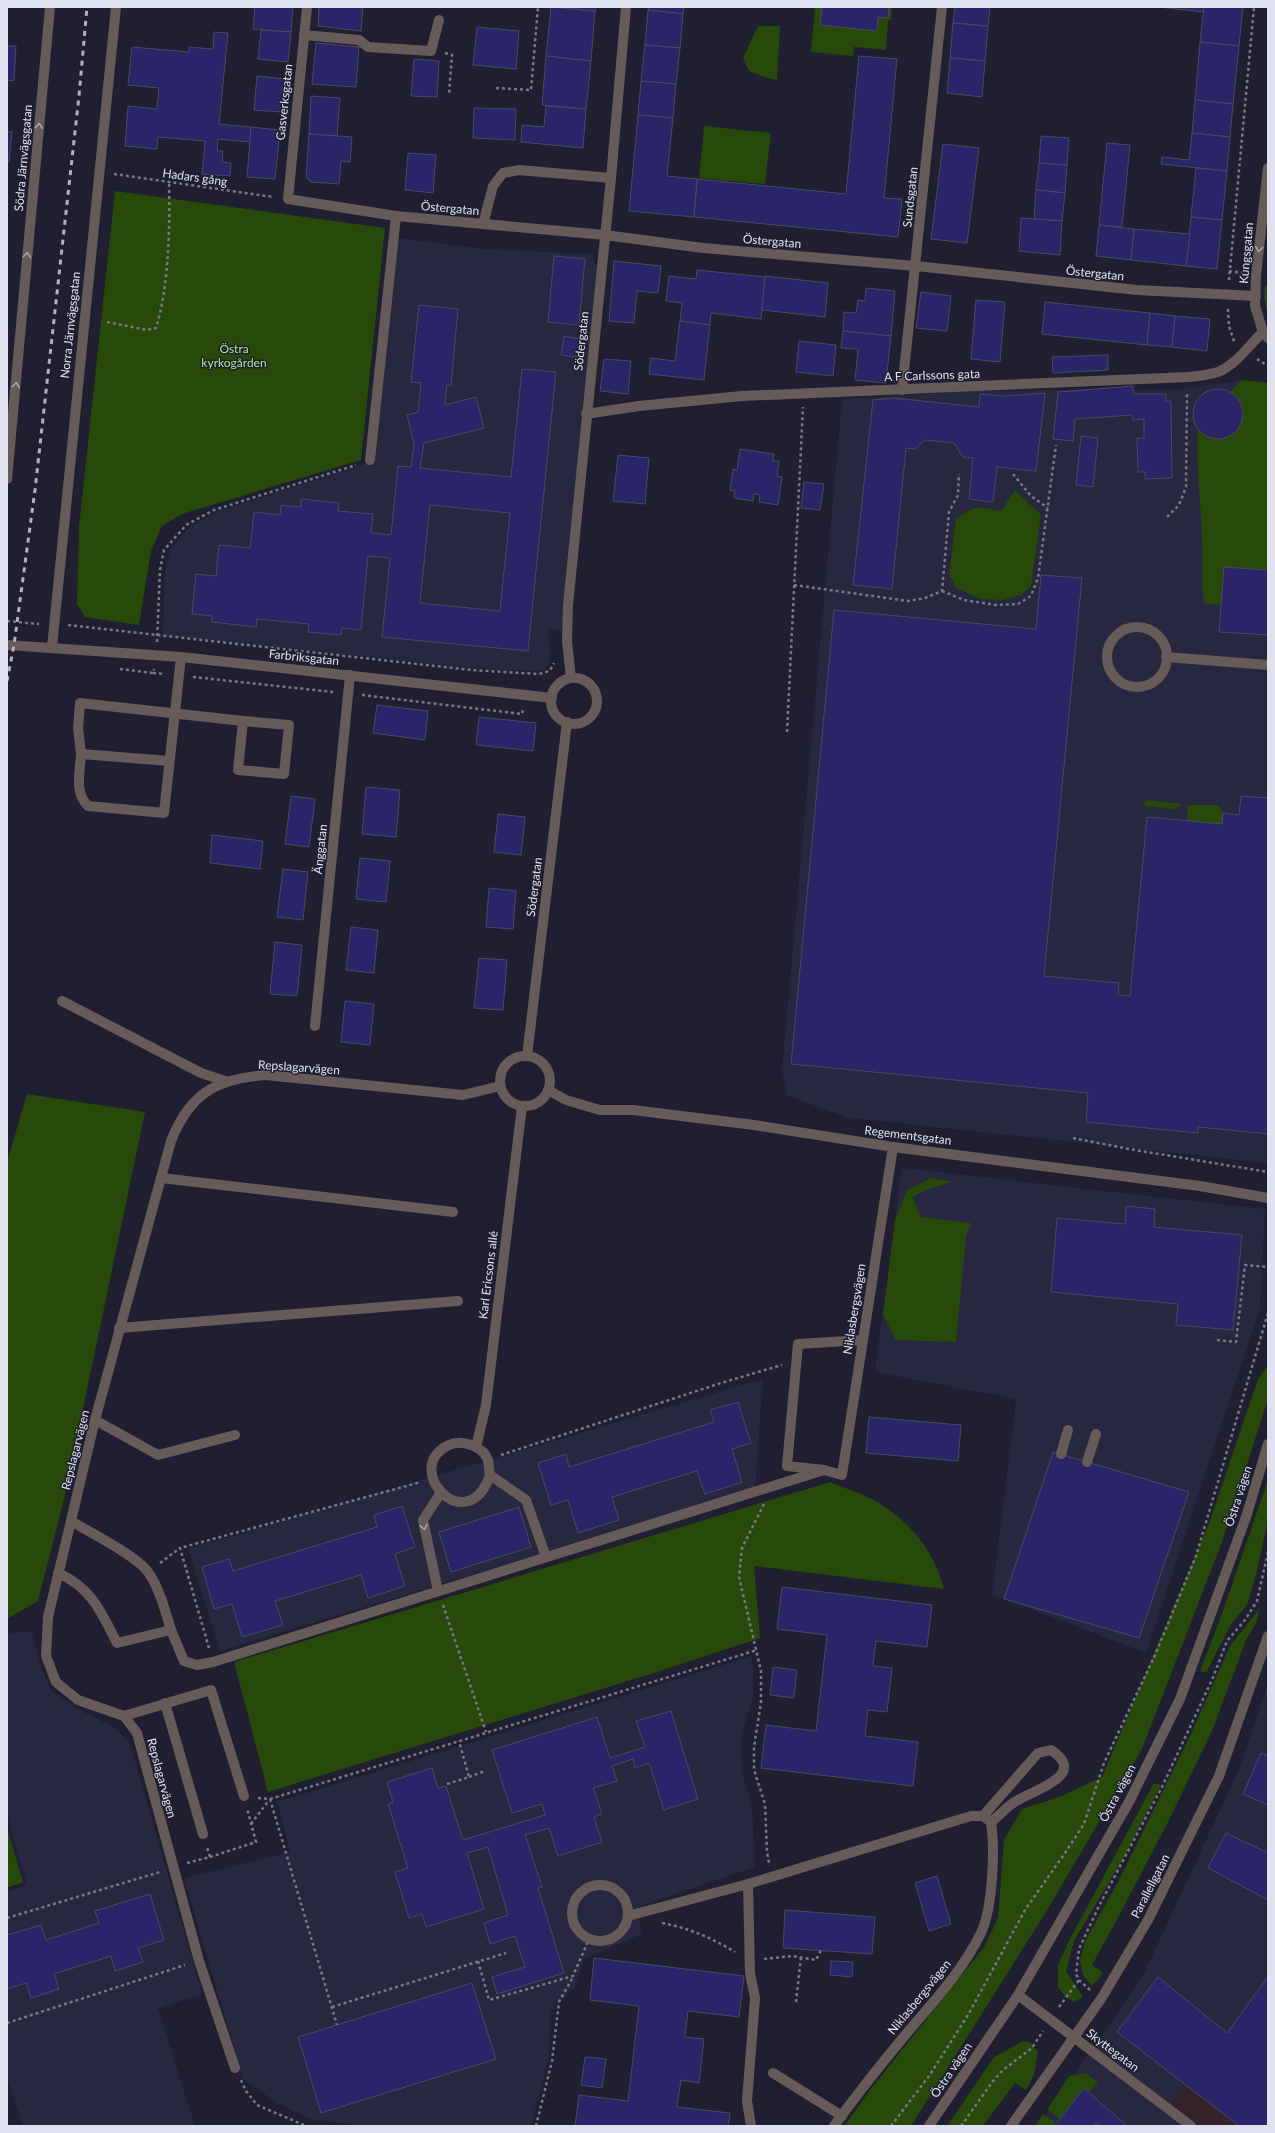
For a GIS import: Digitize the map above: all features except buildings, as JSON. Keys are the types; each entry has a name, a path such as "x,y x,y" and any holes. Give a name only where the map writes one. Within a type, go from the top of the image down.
{"street":[{"name":"Södra Järnvägsgatan","path":"7,479 50,7"},
{"name":"Norra Järnvägsgatan","path":"52,647 116,7"},
{"name":"Gasverksgatan","path":"288,199 307,7"},
{"name":"Södergatan","path":"571,678 567,641 568,605 586,414 611,178 626,7"},
{"name":"Sundsgatan","path":"902,390 942,7"},
{"path":"304,35 359,40 368,47 430,51 439,20"},
{"name":"Kungsgatan","path":"1266,335 1256,306 1256,296 1268,168"},
{"path":"484,224 493,186 503,173 519,170 611,178"},
{"name":"Östergatan","path":"288,199 396,216 605,235 703,248 916,266 1137,290 1256,296"},
{"path":"370,460 396,216"},
{"name":"A F Carlssons gata","path":"586,414 688,401 804,392 902,390 1189,377 1216,372 1225,368 1266,335"},
{"path":"1137,627 1146,628 1161,639 1165,648 1166,657 1165,666 1154,681 1137,687 1127,685 1112,674 1107,657 1108,648 1119,633 1127,628 1137,627"},
{"name":"Farbriksgatan","path":"7,645 181,657 552,698"},
{"path":"181,657 175,713 169,760 164,813 88,806 80,798 79,784 81,754 78,728 80,704 175,713 243,721 289,725 284,774 238,770 243,721"},
{"path":"1166,657 1268,665"},
{"name":"Änggatan","path":"315,1026 350,675"},
{"path":"571,678 584,680 590,684 596,695 597,703 594,713 586,720 577,723 567,722 555,713 552,698 558,685 571,678"},
{"name":"Södergatan","path":"527,1056 567,722"},
{"path":"81,754 169,760"},
{"path":"62,1001 201,1072 225,1081"},
{"path":"527,1056 538,1059 546,1068 550,1079 548,1090 538,1102 522,1106 508,1099 500,1086 500,1076 506,1064 513,1058 527,1056"},
{"name":"Repslagarvägen","path":"235,2068 199,1961 137,1733 124,1716 78,1700 56,1682 46,1656 48,1617 95,1420 119,1328 171,1141 179,1120 209,1090 225,1081 242,1077 266,1075 463,1095 500,1086"},
{"name":"Regementsgatan","path":"548,1090 566,1100 600,1110 632,1110 754,1125 892,1146 1200,1186 1268,1198"},
{"name":"Karl Ericsons allé","path":"476,1447 486,1405 522,1106"},
{"name":"Niklasbergsvägen","path":"824,1470 842,1475 892,1146"},
{"path":"161,1178 453,1212"},
{"path":"119,1328 458,1301"},
{"path":"824,1470 787,1466 798,1344 863,1340"},
{"path":"95,1420 158,1455 235,1435"},
{"path":"1061,1454 1068,1430"},
{"path":"1087,1462 1096,1434"},
{"path":"463,1443 476,1447 487,1459 490,1475 486,1488 477,1497 465,1502 452,1500 440,1494 432,1479 432,1465 438,1453 450,1445 463,1443"},
{"name":"Östra vägen","path":"929,2126 1018,1995 1128,1802 1180,1699 1246,1517 1268,1444"},
{"path":"71,1521 123,1552 148,1572 164,1607 171,1630 184,1661 197,1665 214,1662 824,1470"},
{"path":"490,1475 526,1500 546,1557"},
{"path":"438,1591 423,1520 440,1494"},
{"path":"58,1573 72,1579 94,1599 117,1643 171,1630"},
{"name":"Parallellgatan","path":"1012,2126 1101,1999 1148,1920 1219,1776 1268,1636"},
{"path":"124,1716 211,1690 244,1796"},
{"path":"165,1704 204,1834"},
{"path":"628,1916 748,1884 772,1875 971,1816 983,1816 991,1822 1018,1800 1055,1782 1062,1773 1063,1765 1059,1756 1051,1750 1038,1753 983,1816"},
{"name":"Niklasbergsvägen","path":"834,2126 899,2042 952,1980 982,1932 991,1893 993,1838 991,1822"},
{"path":"748,1884 750,1973 755,1998 746,2101 751,2126"},
{"path":"603,1885 612,1887 624,1899 628,1907 628,1916 626,1926 612,1939 603,1941 589,1939 578,1930 573,1921 572,1912 574,1903 586,1889 603,1885"},
{"name":"Skyttegatan","path":"1018,1995 1191,2126"},
{"path":"773,2073 842,2116"}],"path":[{"path":"496,88 531,90 538,7"},
{"path":"1229,295 1254,7"},
{"path":"430,51 452,55 449,94"},
{"name":"Hadars gång","path":"99,172 288,199"},
{"path":"107,322 147,330 156,328 162,310 166,268 169,182"},
{"path":"1167,517 1179,505 1186,487 1186,399 1189,377"},
{"path":"787,732 804,392"},
{"path":"794,585 908,601 925,598 942,591 964,600 996,605 1018,604 1031,596 1038,578 1056,445"},
{"path":"157,636 160,570 164,550 186,525 214,510 370,460"},
{"path":"942,591 949,512 958,495 959,474"},
{"path":"1013,474 1032,496 1048,508"},
{"path":"7,622 78,626 471,670 527,674 546,672 552,669 554,660"},
{"path":"1073,1138 1129,1149 1268,1172"},
{"path":"1217,1340 1236,1342 1245,1266 1268,1267"},
{"path":"891,2126 929,2076 968,2015 1025,1910 1066,1854 1084,1824 1104,1763 1155,1655 1196,1556 1268,1313"},
{"path":"487,1459 778,1365 796,1366"},
{"path":"148,1572 180,1548 432,1479"},
{"path":"772,1875 767,1852 765,1804 754,1770 754,1747 761,1702 761,1671 739,1577 742,1548 773,1486"},
{"path":"180,1548 214,1662"},
{"path":"1101,1999 1079,1980 1076,1974 1079,1949 1099,1906 1162,1787 1228,1641 1257,1602 1268,1552"},
{"path":"438,1591 486,1732"},
{"path":"7,1918 256,1842 244,1796 270,1799 757,1650"},
{"path":"459,1741 469,1777"},
{"path":"447,1784 485,1771"},
{"path":"251,1824 270,1799"},
{"path":"270,1799 337,2025"},
{"path":"204,1834 210,1857"},
{"path":"659,1922 681,1927 718,1942 750,1961 792,1956 816,1960 822,1950"},
{"path":"536,2126 552,2061 559,2002 573,1976 589,1939"},
{"path":"332,2007 506,1953"},
{"path":"796,2002 801,1958"},
{"path":"7,2023 199,1961"},
{"path":"478,1961 489,2000 573,1976"},
{"path":"961,2126 993,2081 1003,2070 1032,2048 1079,1980"},
{"path":"235,2068 246,2091 257,2105 306,2126"}],"shaded area":[{"path":"398,238 485,249 592,254 597,267 564,604 564,630 548,630 550,653 548,666 543,670 535,671 470,668 163,635 165,570 170,550 191,525 218,511 371,462"},
{"path":"1242,380 1268,383 1268,1163 850,1118 787,1096 782,1070 842,399 973,391 1185,389"},
{"path":"902,1168 1265,1209 1260,1308 1146,1653 992,1594 1016,1399 875,1372"},
{"path":"763,1379 755,1489 220,1651 188,1549"},
{"path":"32,1631 39,1661 51,1691 80,1710 115,1728 130,1744 202,1994 158,2008 195,2126 23,2126 7,2079 7,1892 27,1885 7,1815 7,1633"},
{"path":"752,1656 754,1693 741,1738 742,1772 752,1805 755,1867 638,1907 642,1934 584,1959 576,1986 550,2011 549,2057 531,2126 363,2126 311,2119 279,2104 243,2079 184,1878 290,1852 277,1802"},
{"path":"1268,1683 1268,1982 1184,2126 1038,2126 1142,1978 1240,1767"},
{"path":"1268,1982 1268,2126 1184,2126 1165,2110"}],"green space":[{"path":"815,7 892,7 891,20 888,20 886,50 854,47 853,56 811,52"},
{"path":"758,26 780,26 777,80 749,71 743,58"},
{"path":"704,126 771,133 765,184 699,178"},
{"name":"Östra kyrkogården","path":"115,191 385,228 361,460 182,514 162,526 151,551 139,625 85,617 77,604 79,527"},
{"path":"1265,286 1268,286 1268,315 1264,297"},
{"path":"1242,380 1268,383 1268,570 1224,567 1221,605 1204,604 1198,430 1210,437 1220,438 1230,436 1237,430 1242,421 1242,412 1239,401 1230,391"},
{"path":"1015,490 1041,515 1031,586 1021,595 1003,600 981,599 956,588 949,574 956,519 962,514 977,508 987,508 1001,511"},
{"path":"1145,800 1182,804 1175,809 1144,806"},
{"path":"1188,805 1218,805 1223,813 1222,824 1187,821"},
{"path":"27,1094 145,1112 65,1495 38,1601 7,1619 7,1162"},
{"path":"931,1178 953,1182 928,1189 912,1197 921,1217 971,1223 966,1237 956,1342 896,1340 883,1315 895,1221 907,1190"},
{"path":"1268,1365 1268,1399 1222,1542 1142,1749 1046,1912 911,2126 844,2126 870,2090 984,1947 998,1918 1004,1840 1022,1809 1062,1796 1102,1777 1210,1521 1258,1379"},
{"path":"1268,1480 1268,1520 1257,1571 1247,1605 1231,1624 1206,1673 1200,1671 1223,1611"},
{"path":"830,1482 879,1503 891,1511 911,1529 928,1551 935,1563 944,1589 754,1566 760,1638 657,1672 268,1792 234,1662"},
{"path":"1260,1608 1256,1623 1246,1640 1212,1731 1169,1820 1092,1965 1103,1973 1092,1986 1083,1975 1080,1960 1085,1941 1118,1882 1190,1736 1230,1646"},
{"path":"1154,1783 1161,1785 1124,1857 1074,1941 1066,1971 1083,1997 1074,2002 1064,1995 1058,1987 1058,1965 1072,1935"},
{"path":"7,1828 23,1882 7,1888"},
{"path":"1023,2041 1030,2042 1038,2052 1034,2075 1026,2090 1015,2083 983,2126 947,2126 994,2057"},
{"path":"1085,2073 1098,2082 1090,2092 1083,2088 1060,2119 1047,2110 1069,2076"},
{"path":"1043,2114 1054,2121 1054,2126 1035,2126"}],"railway":[{"path":"7,681 14,645 35,490 79,96 87,7"}]}
